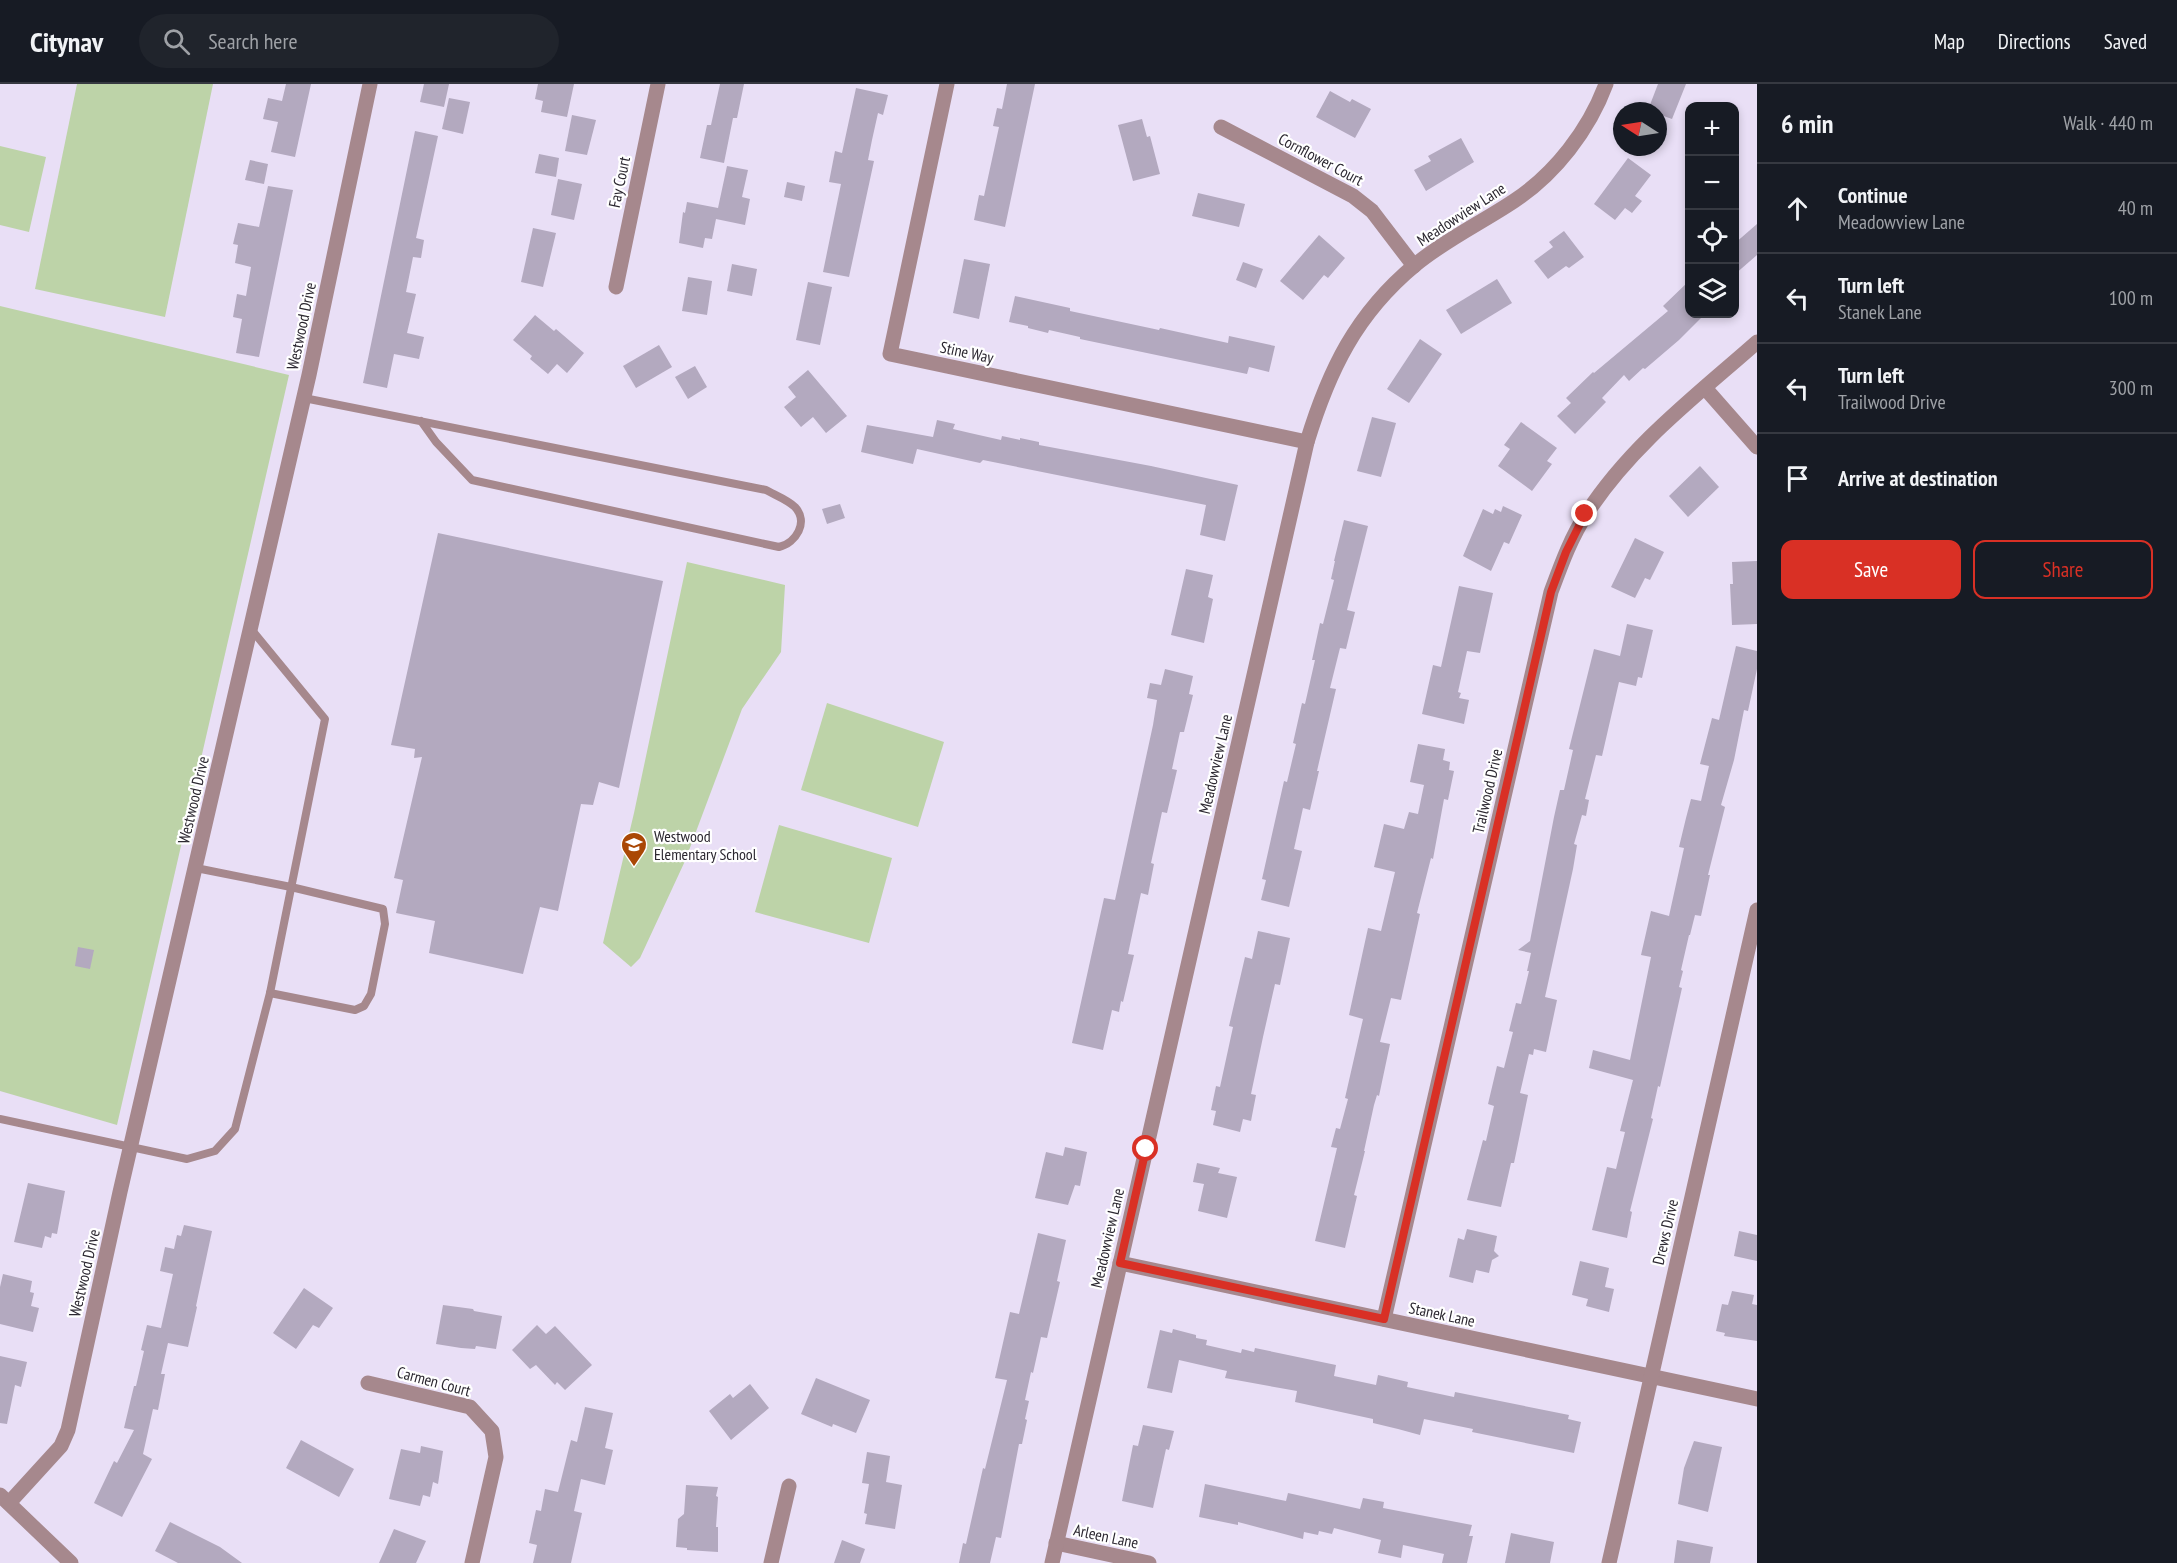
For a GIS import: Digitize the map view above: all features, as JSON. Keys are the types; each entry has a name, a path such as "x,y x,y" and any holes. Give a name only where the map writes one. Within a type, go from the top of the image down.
{"street":[{"name":"Westwood Drive","path":"5,1499 61,1446 68,1430 304,398 370,84"},
{"name":"Fay Court","path":"616,287 658,84"},
{"name":"Stine Way","path":"947,84 890,354 1307,442"},
{"name":"Meadowview Lane","path":"1052,1563 1307,442 1321,396 1340,355 1361,323 1386,292 1445,242 1517,199 1541,179 1566,153 1582,131 1606,84"},
{"name":"Cornflower Court","path":"1221,127 1353,196 1372,211 1414,266"},
{"name":"Trailwood Drive","path":"1384,1319 1551,592 1585,514 1608,482 1636,451 1757,342"},
{"path":"1705,388 1757,447"},
{"name":"Drews Drive","path":"1609,1563 1757,910"},
{"name":"Stanek Lane","path":"1120,1263 1757,1400"},
{"name":"Carmen Court","path":"368,1383 470,1407 492,1431 496,1457 472,1563"},
{"path":"771,1563 789,1486"},
{"path":"5,1499 71,1563"},
{"name":"Arleen Lane","path":"1056,1543 1149,1563"}],"lane":[{"path":"304,398 421,421 766,490 794,507 801,516 800,528 796,538 786,546 779,547 472,480 421,421"},
{"path":"0,1119 187,1159 215,1151 235,1129 270,993 325,718 251,629"},
{"path":"196,868 383,909 385,924 371,994 364,1006 355,1010 270,993"}],"green space":[{"path":"77,84 213,84 165,317 35,289"},
{"path":"0,146 46,157 29,232 0,225"},
{"path":"0,306 289,375 117,1125 0,1091"},
{"path":"687,562 785,585 781,652 742,709 685,861 640,958 631,967 603,943 634,813"},
{"path":"827,703 944,742 918,827 801,790"},
{"path":"779,825 892,858 869,943 755,912"}],"building":[{"path":"286,84 311,84 295,157 271,152 278,122 263,119 268,98 282,101"},
{"path":"424,84 449,84 444,107 420,102"},
{"path":"538,84 574,84 567,117 541,112 543,101 535,99"},
{"path":"720,84 744,84 737,118 733,118 724,163 700,158 707,125 711,125"},
{"path":"1007,84 1035,84 1005,227 974,220 979,195 984,196 999,127 993,126 997,108 1002,109"},
{"path":"1658,84 1686,84 1672,119 1667,117 1667,102 1651,102"},
{"path":"856,88 888,95 883,115 878,113 872,140 868,160 874,161 849,277 823,272 841,184 829,182 835,151 842,153"},
{"path":"1330,91 1350,102 1352,99 1371,109 1355,138 1316,117"},
{"path":"449,98 470,102 463,134 442,129"},
{"path":"572,115 596,120 587,155 565,151"},
{"path":"1142,119 1147,137 1150,136 1160,174 1133,181 1118,125"},
{"path":"415,131 438,136 416,238 424,240 421,258 413,257 406,292 416,294 407,333 424,337 419,359 394,354 387,388 363,383"},
{"path":"1461,138 1474,162 1426,191 1414,170 1431,161 1428,156"},
{"path":"539,154 559,158 556,177 535,173"},
{"path":"1628,158 1651,175 1635,196 1642,201 1632,213 1625,208 1615,220 1594,204"},
{"path":"250,160 268,164 264,184 245,180"},
{"path":"727,166 748,170 742,197 750,199 745,225 716,219 712,239 705,238 703,248 679,243 683,212 685,213 687,202 718,208"},
{"path":"558,179 582,184 574,220 551,215"},
{"path":"787,182 805,186 802,201 784,197"},
{"path":"268,186 293,190 259,357 236,353 242,319 233,317 237,294 246,296 251,267 235,263 238,245 233,244 238,223 259,227"},
{"path":"1198,193 1245,204 1239,227 1192,216"},
{"path":"1757,224 1757,255 1739,271 1739,264 1739,240"},
{"path":"533,228 556,233 543,287 521,282"},
{"path":"1564,231 1584,257 1548,279 1534,261 1553,247 1549,242"},
{"path":"1319,235 1345,258 1328,278 1324,275 1303,300 1280,281"},
{"path":"964,259 990,264 979,319 953,313"},
{"path":"1243,262 1263,269 1256,288 1236,280"},
{"path":"732,264 757,269 752,296 727,291"},
{"path":"688,277 712,281 707,315 682,311"},
{"path":"1497,279 1512,303 1461,334 1446,310"},
{"path":"808,282 832,287 820,345 796,340"},
{"path":"1685,285 1685,318 1701,318 1679,340 1629,381 1624,375 1602,398 1606,402 1575,434 1557,416 1571,403 1566,398 1593,372 1668,311 1663,306"},
{"path":"1015,296 1070,308 1070,311 1159,330 1160,328 1228,343 1229,336 1275,346 1269,372 1249,367 1247,374 1080,339 1080,337 1049,330 1048,333 1028,328 1028,326 1009,322"},
{"path":"535,315 554,331 556,329 584,353 567,373 557,364 548,374 513,340"},
{"path":"1420,339 1442,354 1409,403 1387,389"},
{"path":"659,345 672,367 636,388 623,366"},
{"path":"695,366 707,387 688,399 675,377"},
{"path":"808,370 847,416 826,433 813,417 801,427 784,407 796,397 788,387"},
{"path":"1372,417 1396,423 1381,477 1357,471"},
{"path":"937,420 955,424 953,429 1001,440 1002,436 1020,440 1020,438 1039,442 1039,445 1238,485 1225,541 1200,535 1206,505 917,449 913,464 861,452 867,425 933,437"},
{"path":"1521,422 1557,448 1547,461 1552,464 1532,491 1498,466 1510,449 1504,445"},
{"path":"1700,466 1719,487 1688,517 1669,496"},
{"path":"840,504 845,518 827,524 822,509"},
{"path":"1503,506 1522,515 1509,544 1504,542 1491,571 1463,556 1483,509 1493,514 1495,509 1501,512"},
{"path":"1344,520 1368,526 1347,610 1355,612 1346,649 1340,648 1330,688 1336,689 1317,771 1319,771 1310,810 1303,808 1294,849 1302,851 1289,907 1261,900 1266,880 1262,879 1284,781 1287,782 1296,744 1293,743 1315,660 1312,660 1320,623 1323,624 1334,580 1331,579 1334,561"},
{"path":"438,533 663,581 619,788 599,782 593,805 581,804 558,911 540,907 523,974 429,953 435,921 396,913 403,880 394,878 422,757 414,758 415,749 391,745"},
{"path":"1635,538 1664,552 1650,580 1645,578 1635,598 1611,587"},
{"path":"1757,561 1757,624 1732,625 1730,584 1733,584 1732,562"},
{"path":"1186,569 1213,575 1208,597 1213,599 1204,643 1171,635"},
{"path":"1459,586 1493,593 1480,653 1467,651 1458,692 1461,693 1459,698 1469,700 1464,724 1422,714 1433,665 1441,667"},
{"path":"1627,624 1653,630 1642,678 1638,677 1636,686 1619,682 1602,756 1596,755 1585,799 1589,800 1586,816 1582,815 1574,844 1577,845 1573,869 1545,997 1557,1000 1546,1052 1534,1049 1533,1055 1529,1054 1520,1093 1528,1095 1514,1163 1511,1163 1501,1207 1467,1200 1483,1140 1486,1141 1494,1106 1488,1104 1497,1066 1504,1068 1513,1032 1509,1031 1516,1003 1521,1004 1529,971 1527,971 1531,953 1518,950 1530,941 1554,817 1560,790 1564,790 1573,750 1569,749 1594,649 1620,656"},
{"path":"1736,646 1757,651 1757,669 1748,711 1744,710 1734,760 1721,805 1725,807 1708,875 1710,875 1701,916 1695,915 1681,970 1683,971 1679,987 1682,988 1630,1211 1632,1212 1627,1238 1592,1230 1607,1167 1616,1169 1625,1132 1620,1131 1633,1080 1589,1068 1593,1050 1630,1060 1651,957 1641,955 1651,911 1669,916 1684,848 1679,847 1686,818 1691,799 1701,801 1709,766 1700,764 1712,718 1719,720"},
{"path":"1165,669 1193,676 1189,694 1193,695 1184,732 1180,732 1172,769 1177,770 1167,813 1162,812 1151,863 1154,864 1148,895 1141,893 1128,954 1134,955 1123,1002 1121,1001 1119,1012 1112,1010 1103,1050 1072,1043 1104,898 1115,900 1153,725 1157,700 1147,698 1150,683 1161,685"},
{"path":"1418,744 1445,749 1443,760 1450,762 1449,770 1454,771 1448,800 1444,799 1433,859 1431,858 1417,913 1420,914 1401,1000 1391,998 1380,1042 1390,1044 1354,1195 1357,1196 1345,1248 1315,1241 1337,1148 1331,1147 1336,1128 1340,1129 1348,1099 1345,1098 1363,1019 1349,1015 1368,928 1381,931 1395,872 1374,867 1384,824 1404,829 1409,812 1418,814 1424,785 1410,782"},
{"path":"1258,931 1290,938 1280,985 1275,984 1263,1037 1251,1094 1256,1095 1251,1121 1243,1119 1240,1132 1213,1125 1216,1111 1211,1110 1216,1086 1220,1087 1233,1027 1229,1026 1245,957 1252,959"},
{"path":"78,947 94,950 90,969 75,966"},
{"path":"1065,1147 1087,1152 1080,1186 1075,1185 1068,1205 1035,1198 1046,1152 1063,1156"},
{"path":"1197,1163 1220,1168 1218,1173 1237,1177 1227,1218 1198,1211 1204,1184 1193,1182"},
{"path":"28,1183 65,1191 57,1234 52,1233 51,1238 45,1236 42,1248 14,1242"},
{"path":"184,1225 212,1231 197,1307 188,1347 168,1343 161,1374 165,1374 158,1410 153,1409 143,1454 152,1459 122,1517 94,1503 114,1461 117,1463 134,1430 124,1428 144,1351 141,1350 147,1325 161,1328 173,1274 160,1271 165,1247 174,1249 177,1235 181,1236"},
{"path":"1467,1229 1497,1236 1494,1251 1499,1256 1492,1260 1489,1273 1476,1270 1473,1283 1449,1277 1458,1238 1464,1240"},
{"path":"1739,1231 1757,1235 1757,1261 1734,1256"},
{"path":"1038,1233 1066,1240 1057,1281 1060,1282 1047,1338 1041,1337 1033,1373 1031,1372 1025,1400 1029,1401 1025,1419 1027,1420 1022,1444 1019,1444 1001,1538 996,1537 990,1563 959,1563 963,1543 966,1544 983,1468 985,1469 1007,1380 995,1378 1010,1312 1019,1314"},
{"path":"1580,1261 1609,1268 1605,1287 1614,1289 1609,1312 1586,1306 1588,1299 1572,1295"},
{"path":"3,1274 32,1281 30,1292 34,1293 31,1306 39,1308 33,1332 0,1324 0,1287"},
{"path":"304,1288 333,1308 319,1328 313,1325 296,1349 273,1333"},
{"path":"1732,1291 1754,1295 1752,1304 1757,1305 1757,1341 1724,1336 1725,1333 1716,1331 1722,1304 1728,1305"},
{"path":"443,1305 502,1316 496,1349 476,1346 475,1349 461,1348 436,1344"},
{"path":"537,1325 546,1334 555,1326 592,1365 565,1390 557,1382 555,1385 536,1365 530,1369 512,1350"},
{"path":"1173,1329 1207,1340 1206,1345 1241,1353 1242,1349 1254,1352 1255,1348 1336,1365 1334,1376 1376,1385 1378,1375 1408,1382 1407,1387 1454,1397 1455,1392 1569,1415 1568,1419 1581,1422 1574,1453 1472,1432 1473,1429 1424,1419 1420,1435 1373,1423 1373,1419 1295,1402 1297,1391 1225,1378 1227,1371 1179,1360 1172,1393 1147,1388 1160,1330 1172,1333"},
{"path":"0,1356 27,1362 21,1387 15,1385 7,1424 0,1423"},
{"path":"816,1378 870,1400 856,1433 833,1424 832,1427 801,1414"},
{"path":"750,1384 769,1408 731,1440 709,1411 730,1394 733,1398"},
{"path":"585,1407 613,1413 605,1448 613,1450 605,1485 581,1479 574,1511 582,1513 571,1563 533,1563 537,1545 529,1543 536,1510 541,1511 545,1489 558,1492 571,1440 577,1442"},
{"path":"1143,1425 1174,1431 1169,1450 1166,1449 1153,1508 1122,1501 1133,1445 1138,1446"},
{"path":"301,1440 354,1469 339,1497 286,1468"},
{"path":"1694,1441 1722,1447 1708,1512 1678,1504 1684,1468"},
{"path":"421,1446 443,1451 438,1484 433,1482 430,1497 423,1495 420,1506 389,1499 401,1449 420,1453"},
{"path":"867,1452 890,1456 886,1482 902,1485 895,1529 865,1524 867,1514 864,1513 869,1484 862,1483"},
{"path":"1205,1484 1286,1501 1288,1493 1360,1509 1363,1498 1384,1502 1383,1508 1472,1525 1469,1536 1473,1536 1467,1563 1442,1563 1444,1554 1403,1545 1401,1558 1378,1553 1381,1540 1334,1528 1332,1534 1319,1531 1318,1535 1304,1532 1303,1539 1238,1522 1238,1525 1199,1517"},
{"path":"686,1485 718,1487 716,1527 718,1527 718,1552 676,1547 678,1519 684,1514"},
{"path":"170,1522 220,1547 242,1563 178,1563 155,1551"},
{"path":"394,1529 426,1541 416,1563 379,1563"},
{"path":"1511,1533 1554,1542 1550,1563 1505,1563"},
{"path":"842,1540 865,1549 860,1563 834,1563"},
{"path":"1677,1540 1713,1547 1710,1563 1674,1563"}],"place":[{"name":"Westwood Elementary School","path":"634,868"}],"route":[{"path":"1146,1149 1120,1263 1384,1319 1551,592 1566,552 1585,514"}]}
